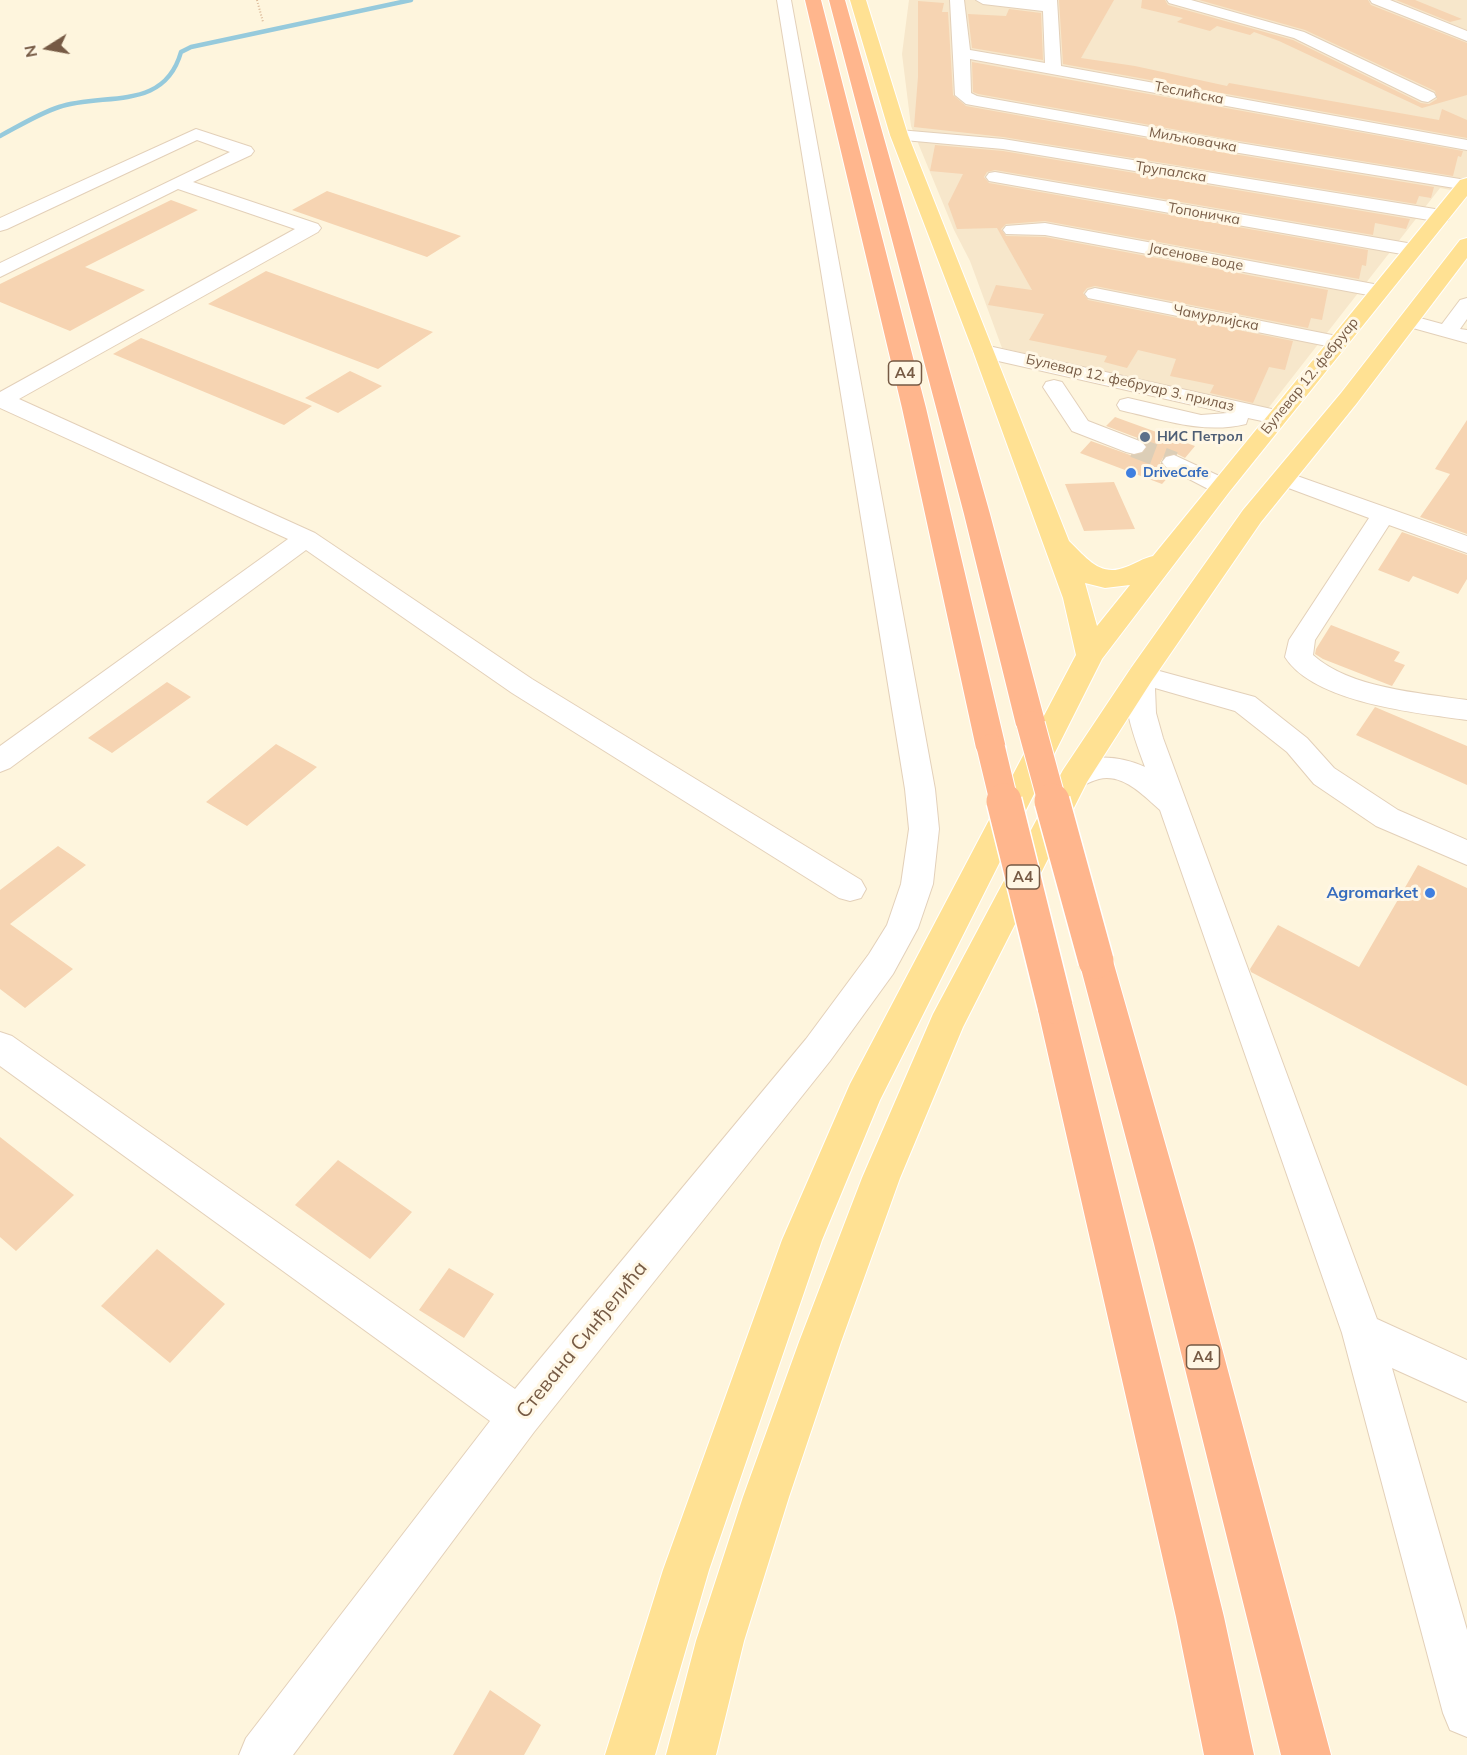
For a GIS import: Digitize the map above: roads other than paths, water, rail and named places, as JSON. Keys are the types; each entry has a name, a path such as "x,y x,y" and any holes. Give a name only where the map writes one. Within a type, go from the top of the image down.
{"highway":[{"name":"A4","path":"813,0 914,408 991,748 1195,1593 1229,1755"},
{"name":"A4","path":"837,0 977,514 1030,725 1174,1244 1306,1755"}],"main road":[{"path":"858,0 899,135 984,351 1077,598 1090,655"},
{"name":"Булевар 12. фебруар","path":"630,1755 686,1570 802,1240 863,1096 1090,655 1221,486 1467,184"},
{"path":"691,1755 720,1641 766,1497 881,1178 946,1025 1074,778 1141,675 1252,516 1409,321 1467,244"},
{"path":"1054,539 1082,570 1107,580 1126,578 1161,561"}],"street":[{"name":"Стевана Синђелића","path":"263,1755 519,1417 818,1050 880,963 902,928 911,903 921,862 924,829 921,799 783,0"},
{"path":"957,0 962,53"},
{"path":"983,0 1050,4 1053,68"},
{"path":"1174,0 1299,35 1428,97"},
{"path":"1377,0 1467,36"},
{"path":"1238,17 1255,12 1257,10 1254,7"},
{"name":"Теслићска","path":"962,53 1467,145"},
{"name":"Миљковачка","path":"962,53 963,95 972,100 1233,147 1467,184"},
{"path":"0,225 196,134 245,152 177,183 0,271"},
{"name":"Трупалска","path":"899,135 1003,144 1441,216"},
{"name":"Топоничка","path":"995,177 1413,250"},
{"path":"1,400 311,228 177,183"},
{"name":"Јасенове воде","path":"1013,230 1045,229 1379,291"},
{"name":"Чамурлијска","path":"1095,294 1337,342"},
{"path":"1409,321 1457,334 1467,304"},
{"name":"Булевар 12. фебруар 3. прилаз","path":"984,351 1034,361 1274,420"},
{"path":"1034,361 1041,378 1054,387 1193,421 1274,420"},
{"path":"1054,387 1080,426 1134,447"},
{"path":"1,400 306,538 522,686 850,889"},
{"path":"1209,422 1181,458 1221,486"},
{"path":"1283,478 1467,546"},
{"path":"1383,515 1302,640 1299,657 1306,667 1335,681 1404,700 1467,710"},
{"path":"0,760 306,538"},
{"path":"1467,853 1388,818 1324,776 1297,746 1245,704 1141,675 1142,713 1171,803 1362,1333 1467,1713"},
{"path":"1074,778 1084,772 1108,766 1125,770 1145,779 1171,803"},
{"path":"0,1047 519,1417"},
{"path":"1362,1333 1467,1381"}],"waterway":[{"path":"0,136 59,107 147,92 161,84 173,71 181,52 191,47 411,0"}],"tunnel":[{"path":"1134,447 1174,462"}],"place":[{"name":"НИС Петрол","path":"1145,437"},
{"name":"DriveCafe","path":"1131,473"},
{"name":"Agromarket","path":"1430,893"}]}
